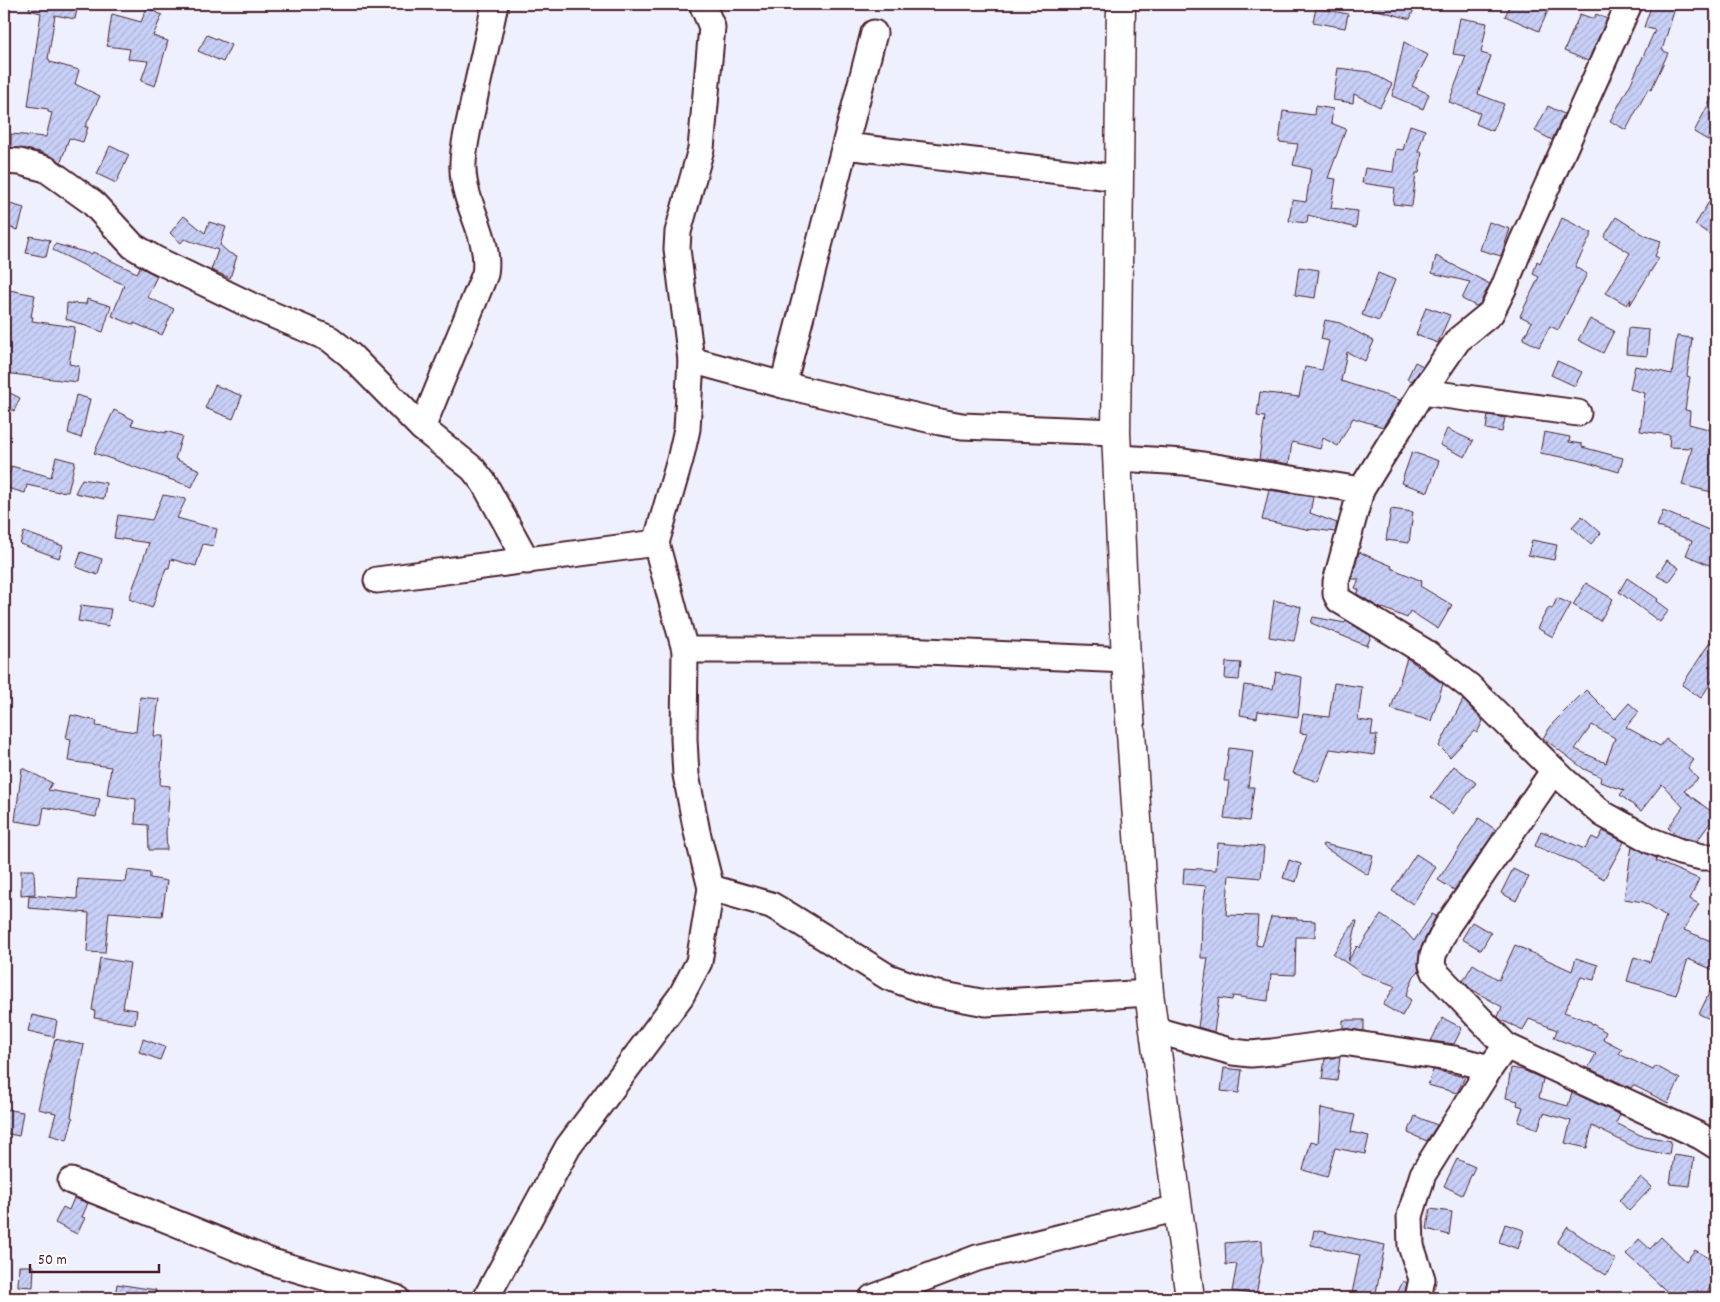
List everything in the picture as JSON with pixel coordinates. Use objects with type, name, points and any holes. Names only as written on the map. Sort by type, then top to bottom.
[{"type":"main road","points":[[1121,4],[1118,445],[1126,660],[1149,993],[1190,1298]]},
{"type":"street","points":[[422,428],[485,274],[487,262],[482,236],[470,204],[463,170],[468,131],[495,4]]},
{"type":"street","points":[[486,1298],[568,1147],[681,996],[699,962],[711,888],[686,776],[684,739],[685,650],[656,543],[680,460],[686,429],[691,360],[677,249],[678,232],[701,149],[712,27],[702,4]]},
{"type":"street","points":[[1629,4],[1491,313],[1458,340],[1422,392],[1361,490],[1336,582],[1336,594],[1339,600],[1425,652],[1469,686],[1554,770],[1602,814],[1652,841],[1680,852],[1716,857]]},
{"type":"street","points":[[783,385],[874,33]]},
{"type":"street","points":[[845,146],[1119,178]]},
{"type":"street","points":[[4,161],[20,162],[46,169],[92,202],[134,246],[155,259],[254,307],[330,339],[350,355],[422,428],[473,469],[484,483],[527,561]]},
{"type":"street","points":[[691,360],[783,385],[940,422],[1118,445],[1184,462],[1361,490]]},
{"type":"street","points":[[1422,392],[1578,413]]},
{"type":"street","points":[[377,580],[656,543]]},
{"type":"street","points":[[685,650],[904,650],[1126,660]]},
{"type":"street","points":[[1554,770],[1447,926],[1433,955],[1432,965],[1435,972],[1506,1046],[1700,1136],[1716,1146]]},
{"type":"street","points":[[711,888],[770,905],[888,978],[933,993],[986,1004],[1149,993]]},
{"type":"street","points":[[1155,1030],[1233,1052],[1265,1053],[1343,1042],[1455,1059],[1490,1068]]},
{"type":"street","points":[[1418,1298],[1422,1279],[1411,1246],[1410,1216],[1423,1174],[1506,1046]]},
{"type":"street","points":[[71,1182],[272,1262],[396,1298]]},
{"type":"street","points":[[872,1298],[977,1258],[1178,1208]]},
{"type":"building","points":[[30,4],[78,4],[75,19],[55,15],[48,59],[50,62],[79,70],[75,84],[100,96],[85,127],[88,127],[83,142],[69,138],[61,162],[41,152],[11,147],[11,134],[46,137],[52,113],[48,112],[48,109],[28,106],[41,13],[29,10]]},
{"type":"building","points":[[1371,4],[1416,4],[1410,19],[1370,8]]},
{"type":"building","points":[[1511,4],[1551,4],[1539,31],[1505,16]]},
{"type":"building","points":[[1652,4],[1676,5],[1662,50],[1668,53],[1651,90],[1648,89],[1626,130],[1610,121],[1631,83],[1655,30],[1644,27]]},
{"type":"building","points":[[147,8],[162,15],[153,36],[168,41],[155,86],[141,81],[148,61],[128,59],[130,49],[107,46],[112,14],[141,22]]},
{"type":"building","points":[[1316,8],[1348,14],[1345,28],[1313,22]]},
{"type":"building","points":[[1580,14],[1594,19],[1596,14],[1607,19],[1588,61],[1564,51]]},
{"type":"building","points":[[1460,18],[1487,23],[1481,53],[1491,56],[1478,94],[1504,104],[1493,131],[1476,124],[1480,113],[1449,102],[1466,56],[1453,54]]},
{"type":"building","points":[[207,35],[231,45],[223,62],[198,51]]},
{"type":"building","points":[[1404,42],[1428,55],[1412,86],[1429,94],[1423,109],[1392,96]]},
{"type":"building","points":[[1338,68],[1370,72],[1392,84],[1380,107],[1354,94],[1353,103],[1333,100]]},
{"type":"building","points":[[1716,90],[1716,145],[1694,132]]},
{"type":"building","points":[[1315,106],[1333,109],[1331,123],[1346,129],[1328,178],[1336,179],[1331,208],[1358,211],[1356,228],[1308,215],[1307,223],[1289,221],[1292,200],[1306,202],[1311,169],[1293,165],[1298,144],[1279,142],[1283,111],[1314,115]]},
{"type":"building","points":[[1548,106],[1564,114],[1552,140],[1535,131]]},
{"type":"building","points":[[1410,125],[1425,130],[1418,152],[1422,152],[1419,173],[1416,173],[1412,206],[1393,204],[1395,188],[1362,183],[1365,168],[1393,172],[1396,149],[1403,150]]},
{"type":"building","points":[[110,146],[129,155],[116,183],[97,174]]},
{"type":"building","points":[[1716,190],[1716,224],[1710,234],[1695,225]]},
{"type":"building","points":[[4,202],[24,208],[18,230],[4,226]]},
{"type":"building","points":[[184,216],[205,233],[209,222],[226,227],[220,245],[229,253],[237,256],[230,278],[211,270],[218,250],[184,239],[181,243],[170,233]]},
{"type":"building","points":[[1616,217],[1646,236],[1661,241],[1655,256],[1659,258],[1630,305],[1631,299],[1627,305],[1606,293],[1630,253],[1604,237]]},
{"type":"building","points":[[1562,218],[1592,233],[1575,267],[1587,274],[1558,330],[1550,326],[1539,347],[1523,339],[1532,322],[1520,316],[1539,277],[1533,274],[1537,261],[1540,263]]},
{"type":"building","points":[[1489,222],[1510,229],[1501,256],[1480,250]]},
{"type":"building","points":[[30,236],[50,240],[46,257],[26,253]]},
{"type":"building","points":[[55,244],[92,254],[93,252],[137,273],[140,267],[157,276],[147,297],[174,309],[162,335],[112,316],[124,285],[53,250]]},
{"type":"building","points":[[1436,256],[1490,284],[1480,304],[1476,306],[1462,299],[1470,282],[1432,273]]},
{"type":"building","points":[[1299,267],[1319,270],[1315,298],[1295,295]]},
{"type":"building","points":[[1378,273],[1395,280],[1379,321],[1362,315]]},
{"type":"building","points":[[4,289],[35,295],[32,321],[75,327],[69,364],[79,366],[77,382],[4,373]]},
{"type":"building","points":[[87,299],[111,306],[103,332],[66,319],[67,303],[86,304]]},
{"type":"building","points":[[1426,307],[1450,315],[1438,343],[1416,335]]},
{"type":"building","points":[[1590,319],[1614,331],[1603,353],[1578,340]]},
{"type":"building","points":[[1325,320],[1340,323],[1374,341],[1365,361],[1347,352],[1341,381],[1400,400],[1383,427],[1353,418],[1338,446],[1323,438],[1320,449],[1292,442],[1289,464],[1259,459],[1265,417],[1257,416],[1260,392],[1299,397],[1305,367],[1322,370],[1329,341],[1321,339]]},
{"type":"building","points":[[1628,328],[1649,330],[1647,356],[1626,354]]},
{"type":"building","points":[[1677,336],[1692,338],[1687,376],[1690,377],[1685,410],[1690,411],[1689,424],[1716,431],[1716,493],[1682,485],[1692,448],[1669,447],[1670,435],[1640,431],[1645,393],[1630,389],[1635,366],[1672,374]]},
{"type":"building","points":[[1557,361],[1582,372],[1575,386],[1551,375]]},
{"type":"building","points":[[1415,362],[1423,366],[1412,381],[1407,379]]},
{"type":"building","points":[[215,385],[242,396],[233,419],[205,408]]},
{"type":"building","points":[[4,390],[20,398],[14,411],[4,406]]},
{"type":"building","points":[[76,395],[90,399],[81,438],[68,433]]},
{"type":"building","points":[[114,410],[134,420],[131,425],[166,433],[166,431],[182,436],[175,459],[200,470],[192,487],[94,453]]},
{"type":"building","points":[[1488,415],[1505,418],[1502,432],[1486,429]]},
{"type":"building","points":[[1447,429],[1473,441],[1465,457],[1440,445]]},
{"type":"building","points":[[1544,432],[1570,437],[1569,442],[1582,444],[1582,447],[1623,458],[1619,472],[1578,460],[1540,453]]},
{"type":"building","points":[[1412,452],[1439,461],[1428,492],[1401,483]]},
{"type":"building","points":[[56,457],[75,462],[68,492],[59,492],[27,485],[25,493],[4,487],[4,471],[10,473],[11,466],[51,477]]},
{"type":"building","points":[[82,479],[106,483],[104,499],[75,493]]},
{"type":"building","points":[[1269,490],[1313,497],[1310,513],[1337,523],[1335,532],[1311,530],[1262,520]]},
{"type":"building","points":[[163,495],[186,499],[177,518],[217,529],[213,546],[203,544],[196,566],[171,559],[152,608],[129,599],[149,543],[114,538],[118,515],[152,520]]},
{"type":"building","points":[[1391,509],[1413,512],[1409,543],[1386,540]]},
{"type":"building","points":[[1663,511],[1716,533],[1716,568],[1686,555],[1692,541],[1657,526]]},
{"type":"building","points":[[1582,516],[1601,533],[1591,544],[1572,527]]},
{"type":"building","points":[[24,532],[63,546],[59,558],[20,544]]},
{"type":"building","points":[[1532,540],[1557,545],[1554,560],[1528,555]]},
{"type":"building","points":[[81,552],[102,559],[98,575],[76,567]]},
{"type":"building","points":[[1359,552],[1422,581],[1420,586],[1452,605],[1438,629],[1410,611],[1407,618],[1382,609],[1357,594],[1359,590],[1355,588],[1359,579],[1352,579]]},
{"type":"building","points":[[1667,560],[1679,568],[1669,582],[1657,576]]},
{"type":"building","points":[[1627,578],[1658,599],[1657,601],[1669,610],[1660,622],[1619,592]]},
{"type":"building","points":[[1586,583],[1613,599],[1600,621],[1573,605]]},
{"type":"building","points":[[1557,598],[1571,604],[1553,637],[1537,628],[1549,607],[1552,609]]},
{"type":"building","points":[[1274,600],[1301,607],[1294,641],[1269,637]]},
{"type":"building","points":[[81,605],[111,609],[108,626],[78,621]]},
{"type":"building","points":[[1313,617],[1345,623],[1346,621],[1371,636],[1367,646],[1311,623]]},
{"type":"building","points":[[1716,633],[1716,675],[1701,698],[1682,685]]},
{"type":"building","points":[[1407,658],[1443,684],[1431,721],[1391,709]]},
{"type":"building","points":[[1226,662],[1241,663],[1239,680],[1225,679]]},
{"type":"building","points":[[1276,672],[1302,677],[1298,717],[1258,711],[1257,718],[1240,715],[1244,685],[1273,689]]},
{"type":"building","points":[[1334,683],[1362,687],[1358,720],[1373,722],[1371,735],[1377,735],[1374,755],[1330,749],[1318,782],[1293,773],[1308,734],[1300,733],[1303,714],[1329,717]]},
{"type":"building","points":[[1586,690],[1615,719],[1629,703],[1639,712],[1626,727],[1660,746],[1666,739],[1694,760],[1688,768],[1698,779],[1684,791],[1716,815],[1697,841],[1680,837],[1668,828],[1683,807],[1662,784],[1641,811],[1620,795],[1624,790],[1600,782],[1601,777],[1584,769],[1543,738],[1553,723]],"holes":[[[1592,725],[1615,738],[1606,763],[1575,749]]]},
{"type":"building","points":[[140,697],[159,699],[154,736],[163,736],[160,785],[170,786],[166,832],[167,850],[149,850],[148,825],[135,824],[136,799],[107,795],[111,767],[68,761],[71,739],[66,738],[71,715],[97,721],[96,726],[136,732]]},
{"type":"building","points":[[1463,700],[1483,721],[1477,733],[1474,731],[1450,757],[1439,746]]},
{"type":"building","points":[[1229,748],[1253,751],[1248,787],[1254,787],[1249,821],[1224,818],[1229,781],[1224,781]]},
{"type":"building","points":[[1454,766],[1476,783],[1453,814],[1431,797]]},
{"type":"building","points":[[22,768],[52,783],[48,790],[100,799],[96,817],[44,807],[41,825],[15,821]]},
{"type":"building","points":[[1479,818],[1496,830],[1454,890],[1438,880]]},
{"type":"building","points":[[1541,831],[1585,849],[1592,837],[1598,840],[1603,831],[1624,842],[1604,879],[1572,861],[1535,846]]},
{"type":"building","points":[[1218,843],[1264,847],[1261,878],[1229,875],[1226,915],[1258,916],[1256,945],[1262,946],[1271,917],[1315,921],[1315,937],[1296,937],[1295,975],[1271,974],[1268,1001],[1233,996],[1232,1000],[1219,998],[1214,1032],[1198,1027],[1208,958],[1201,958],[1202,914],[1206,886],[1183,884],[1184,868],[1216,870]]},
{"type":"building","points":[[1323,844],[1373,855],[1368,875],[1322,846]]},
{"type":"building","points":[[1632,846],[1657,858],[1656,861],[1699,879],[1690,899],[1699,904],[1684,930],[1716,943],[1716,971],[1688,959],[1676,995],[1627,981],[1634,957],[1650,962],[1666,916],[1644,902],[1624,899]]},
{"type":"building","points":[[1416,854],[1436,867],[1413,904],[1392,891]]},
{"type":"building","points":[[1289,860],[1301,864],[1296,882],[1283,878]]},
{"type":"building","points":[[1513,869],[1529,877],[1516,901],[1501,893]]},
{"type":"building","points":[[21,870],[34,870],[35,894],[21,895]]},
{"type":"building","points":[[128,870],[150,873],[150,878],[167,881],[162,916],[109,912],[105,953],[87,952],[89,913],[28,908],[29,895],[77,899],[78,879],[126,882]]},
{"type":"building","points":[[1432,914],[1436,916],[1420,949],[1419,971],[1414,976],[1406,996],[1411,1000],[1402,1016],[1383,1005],[1395,986],[1360,973],[1333,954],[1355,921],[1357,921],[1348,961],[1381,915],[1405,931],[1414,941]]},
{"type":"building","points":[[1472,922],[1491,933],[1481,950],[1462,939]]},
{"type":"building","points":[[1515,945],[1572,971],[1576,958],[1598,965],[1594,980],[1581,977],[1564,1012],[1591,1022],[1606,1032],[1603,1039],[1622,1049],[1619,1054],[1653,1070],[1656,1066],[1680,1079],[1668,1103],[1633,1085],[1631,1088],[1588,1068],[1596,1054],[1554,1038],[1557,1030],[1529,1019],[1523,1030],[1501,1020],[1498,1017],[1502,1007],[1471,989],[1463,981],[1473,964],[1499,980]]},
{"type":"building","points":[[100,958],[130,963],[123,1008],[137,1010],[135,1024],[94,1018],[95,1011],[92,1010]]},
{"type":"building","points":[[1716,979],[1716,1022],[1699,1014]]},
{"type":"building","points":[[32,1015],[57,1021],[54,1037],[28,1031]]},
{"type":"building","points":[[1443,1018],[1462,1028],[1454,1044],[1431,1041]]},
{"type":"building","points":[[1343,1020],[1364,1020],[1364,1031],[1343,1028]]},
{"type":"building","points":[[55,1039],[84,1045],[71,1117],[73,1118],[67,1140],[50,1135],[56,1113],[38,1109]]},
{"type":"building","points":[[143,1039],[165,1047],[160,1060],[139,1052]]},
{"type":"building","points":[[1340,1057],[1337,1081],[1322,1079],[1325,1059]]},
{"type":"building","points":[[1224,1068],[1242,1070],[1239,1093],[1221,1091]]},
{"type":"building","points":[[1511,1068],[1523,1070],[1543,1079],[1539,1098],[1568,1106],[1572,1092],[1620,1115],[1616,1123],[1640,1135],[1671,1141],[1669,1155],[1636,1148],[1592,1126],[1587,1148],[1565,1143],[1571,1121],[1544,1113],[1538,1129],[1518,1122],[1523,1107],[1517,1105],[1518,1101],[1506,1098]]},
{"type":"building","points":[[1433,1070],[1465,1077],[1457,1093],[1428,1085]]},
{"type":"building","points":[[1321,1108],[1355,1115],[1351,1132],[1369,1136],[1365,1154],[1335,1148],[1327,1177],[1303,1170],[1311,1141],[1318,1143]]},
{"type":"building","points":[[4,1109],[23,1112],[19,1136],[4,1133]]},
{"type":"building","points":[[1415,1116],[1437,1125],[1427,1141],[1408,1133]]},
{"type":"building","points":[[1674,1155],[1694,1158],[1690,1186],[1670,1184]]},
{"type":"building","points":[[1457,1159],[1475,1167],[1462,1195],[1444,1186]]},
{"type":"building","points":[[1641,1177],[1652,1187],[1629,1211],[1619,1200]]},
{"type":"building","points":[[74,1198],[88,1203],[82,1217],[85,1218],[77,1234],[55,1223],[63,1207],[69,1210]]},
{"type":"building","points":[[1430,1209],[1452,1212],[1449,1235],[1427,1229]]},
{"type":"building","points":[[1505,1224],[1524,1230],[1518,1249],[1499,1242]]},
{"type":"building","points":[[1567,1227],[1616,1260],[1606,1275],[1557,1243]]},
{"type":"building","points":[[1314,1230],[1385,1245],[1375,1298],[1351,1298],[1360,1255],[1311,1245]]},
{"type":"building","points":[[1661,1237],[1686,1261],[1695,1250],[1716,1262],[1716,1277],[1704,1298],[1674,1298],[1626,1254],[1639,1239],[1650,1249]]},
{"type":"building","points":[[1262,1240],[1263,1263],[1256,1295],[1232,1291],[1237,1264],[1226,1265],[1225,1243]]},
{"type":"building","points":[[19,1266],[34,1266],[33,1287],[18,1286]]},
{"type":"building","points":[[1403,1281],[1407,1283],[1404,1298],[1395,1298]]},
{"type":"building","points":[[117,1284],[156,1290],[156,1298],[115,1298]]}]
